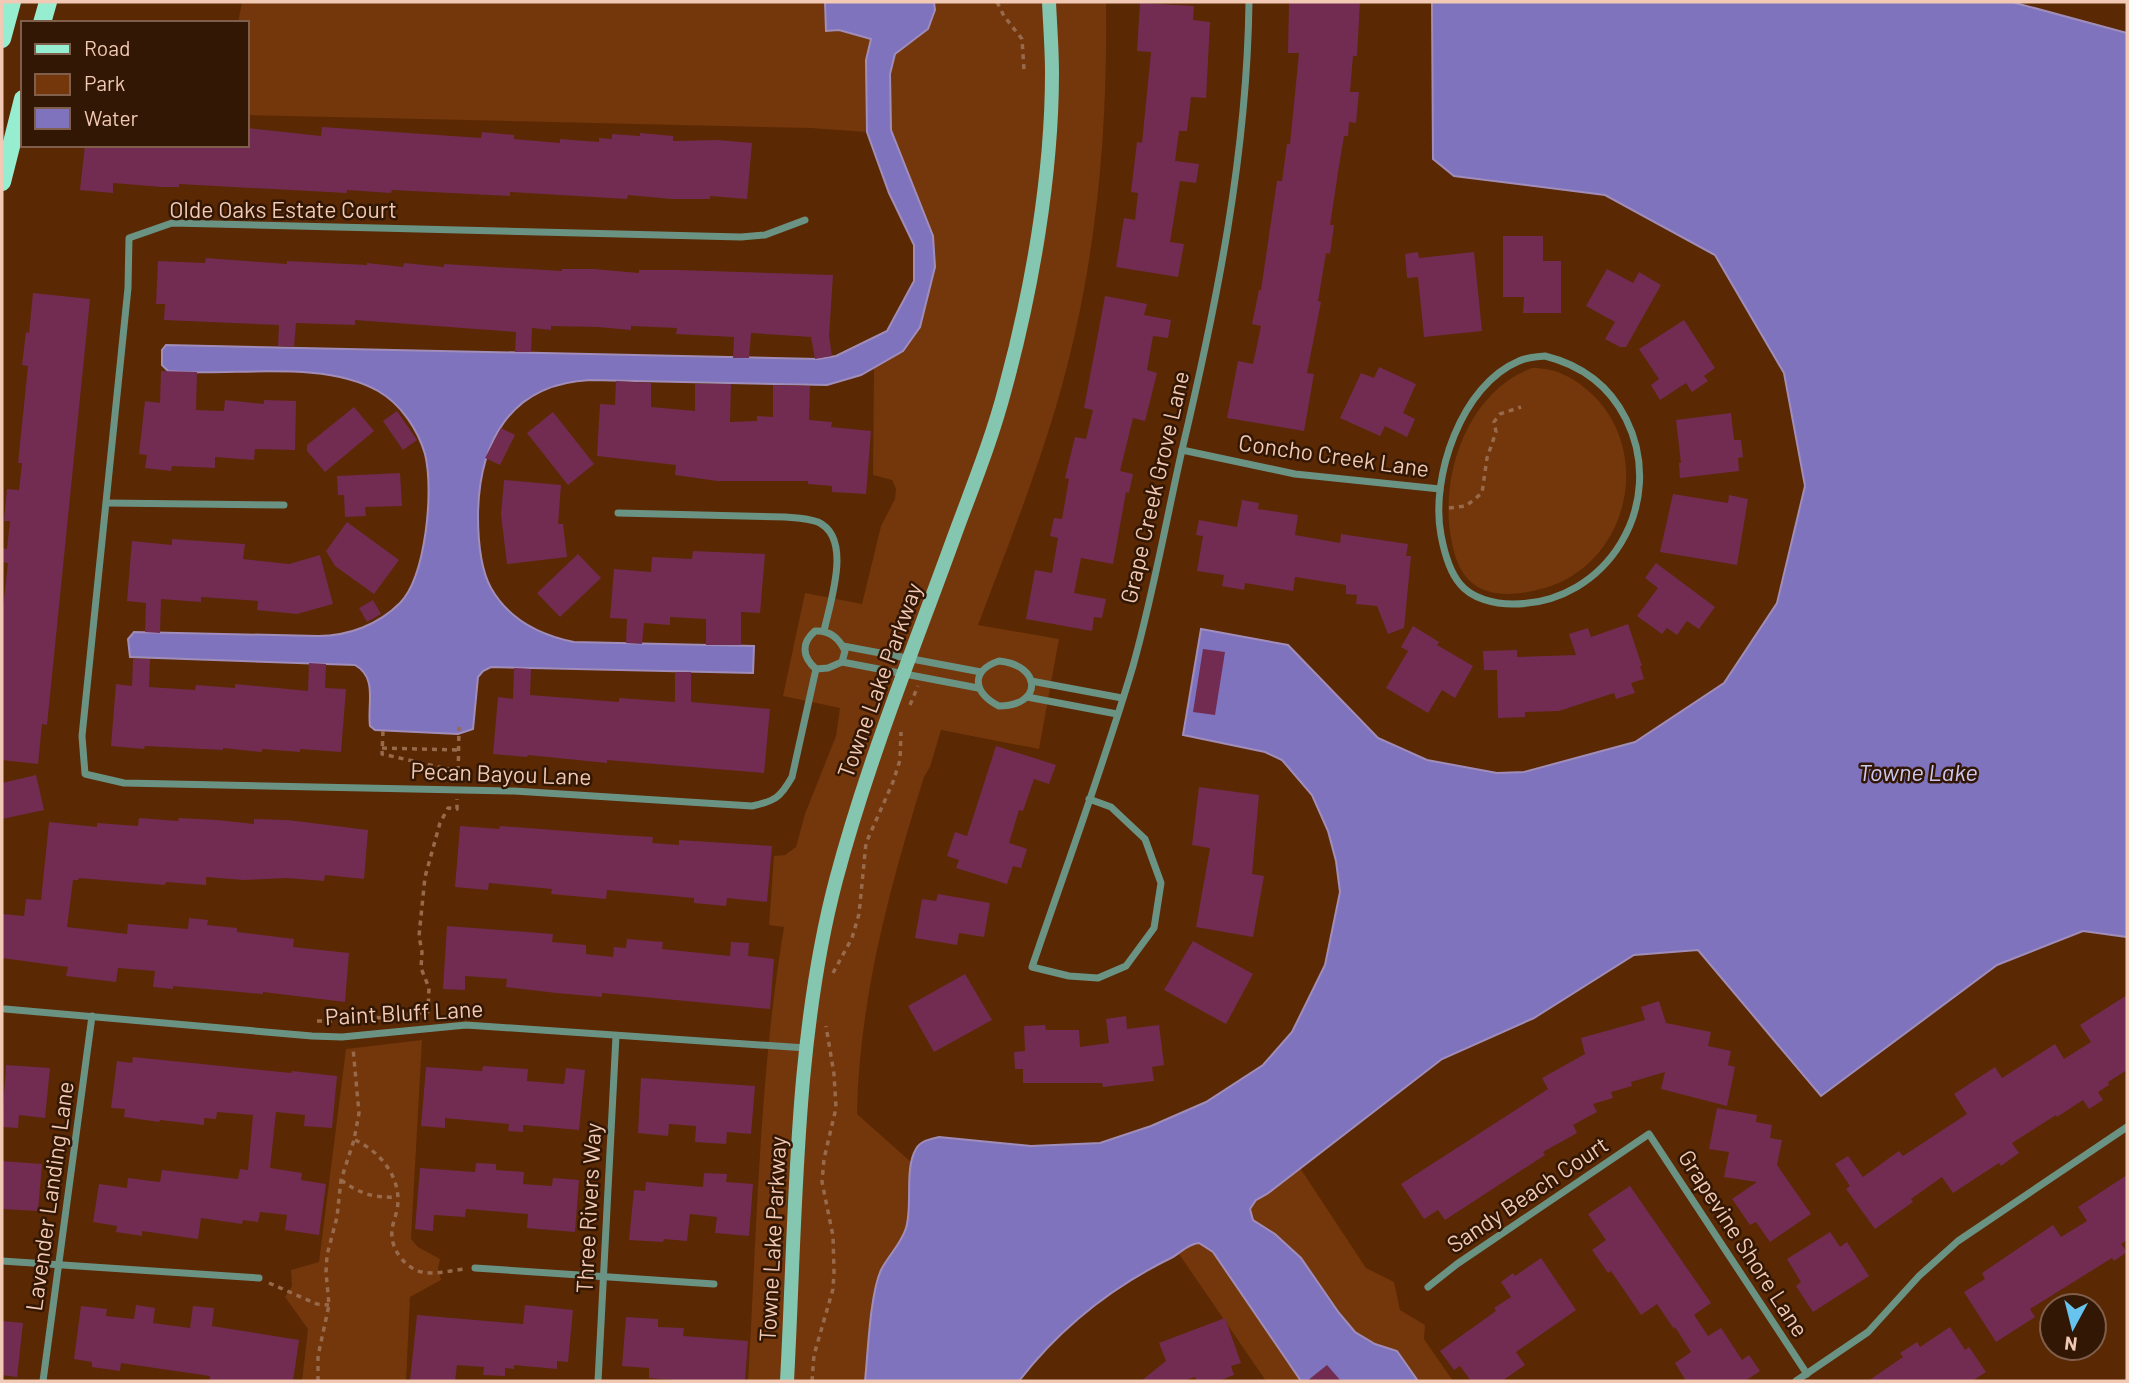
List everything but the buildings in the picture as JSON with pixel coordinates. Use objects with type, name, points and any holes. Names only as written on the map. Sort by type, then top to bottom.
[{"type":"main road","points":[[2,39],[12,2]]},
{"type":"main road","points":[[43,21],[48,2]]},
{"type":"main road","points":[[2,182],[21,107]]},
{"type":"street","name":"Towne Lake Parkway","points":[[787,1381],[806,1048],[822,942],[852,825],[992,430],[1028,295],[1043,197],[1050,109],[1052,70],[1049,2]]},
{"type":"street","name":"Grape Creek Grove Lane","points":[[1089,799],[1111,807],[1145,839],[1161,883],[1154,929],[1126,966],[1098,978],[1069,976],[1032,967],[1139,642],[1196,394],[1231,219],[1242,138],[1249,2]]},
{"type":"street","name":"Olde Oaks Estate Court","points":[[85,774],[82,736],[128,288],[129,239],[172,223],[741,237],[765,235],[805,220]]},
{"type":"street","points":[[1545,356],[1558,359],[1586,372],[1599,382],[1622,411],[1638,450],[1640,468],[1637,503],[1617,552],[1589,581],[1557,597],[1524,604],[1490,601],[1467,591],[1455,578],[1439,524],[1440,489],[1444,463],[1470,407],[1495,376],[1516,362],[1529,358],[1545,356]]},
{"type":"street","name":"Concho Creek Lane","points":[[1182,450],[1295,474],[1440,489]]},
{"type":"street","points":[[107,503],[284,505]]},
{"type":"street","points":[[618,513],[806,518],[821,523],[831,533],[838,550],[824,631]]},
{"type":"street","points":[[842,662],[845,651],[835,636],[816,631],[808,637],[805,655],[816,668],[828,668],[842,662],[978,688]]},
{"type":"street","points":[[843,646],[981,672]]},
{"type":"street","points":[[1027,697],[1031,681],[1026,670],[1009,662],[999,661],[989,664],[981,672],[978,688],[982,695],[999,706],[1011,706],[1027,697],[1117,714]]},
{"type":"street","name":"Pecan Bayou Lane","points":[[85,774],[124,783],[458,789],[752,806],[772,802],[784,793],[792,777],[816,668]]},
{"type":"street","points":[[1031,681],[1122,698]]},
{"type":"street","name":"Paint Bluff Lane","points":[[5,1009],[312,1036],[353,1036],[466,1025],[806,1048]]},
{"type":"street","name":"Lavender Landing Lane","points":[[43,1381],[92,1016]]},
{"type":"street","name":"Three Rivers Way","points":[[598,1381],[616,1036]]},
{"type":"street","points":[[1796,1381],[1868,1332],[1919,1276],[1958,1241],[2127,1127]]},
{"type":"street","name":"Grapevine Shore Lane","points":[[1649,1134],[1807,1374]]},
{"type":"street","name":"Sandy Beach Court","points":[[1428,1287],[1457,1264],[1649,1134]]},
{"type":"street","points":[[2,1261],[259,1278]]},
{"type":"street","points":[[475,1268],[714,1284]]},
{"type":"path","points":[[997,2],[1022,39],[1024,70]]},
{"type":"path","points":[[1439,508],[1466,506],[1482,493],[1487,458],[1496,432],[1494,422],[1500,414],[1521,407]]},
{"type":"path","points":[[906,715],[921,677]]},
{"type":"path","points":[[317,1020],[351,1021],[429,1012],[429,988],[421,968],[422,952],[418,936],[423,896],[440,824],[447,808],[457,808],[458,727]]},
{"type":"path","points":[[832,975],[852,938],[859,914],[866,842],[900,760],[901,728]]},
{"type":"path","points":[[383,732],[384,755],[458,771]]},
{"type":"path","points":[[382,748],[458,750]]},
{"type":"path","points":[[812,1381],[814,1355],[834,1272],[833,1236],[822,1182],[824,1159],[836,1108],[834,1074],[827,1038],[827,1016]]},
{"type":"path","points":[[318,1381],[318,1356],[329,1305],[327,1255],[337,1217],[341,1180],[354,1140],[359,1113],[353,1036]]},
{"type":"path","points":[[354,1140],[364,1144],[385,1162],[391,1173],[397,1197],[392,1238],[405,1262],[424,1273],[475,1268]]},
{"type":"path","points":[[341,1180],[358,1192],[370,1196],[397,1197]]},
{"type":"path","points":[[259,1278],[317,1304],[329,1305]]},
{"type":"green space","points":[[242,2],[825,2],[826,31],[839,30],[872,39],[866,60],[867,132],[810,128],[248,115],[248,21],[238,21]]},
{"type":"green space","points":[[935,2],[1106,2],[1105,105],[1101,157],[1080,310],[1055,410],[978,625],[1059,639],[1039,749],[941,730],[930,767],[924,777],[888,901],[870,986],[859,1071],[857,1114],[911,1162],[910,1197],[904,1232],[884,1267],[876,1290],[865,1381],[748,1381],[764,1097],[784,927],[769,925],[774,856],[785,855],[796,847],[805,814],[836,736],[840,708],[783,696],[805,593],[862,604],[881,526],[895,499],[896,489],[892,480],[873,475],[874,368],[903,351],[933,236],[891,130],[890,74],[895,54],[917,39],[928,27],[935,11]]},
{"type":"green space","points":[[1532,368],[1558,372],[1572,379],[1593,395],[1612,420],[1623,447],[1626,476],[1623,505],[1612,532],[1596,556],[1573,575],[1545,588],[1509,594],[1494,593],[1479,588],[1467,578],[1459,566],[1452,543],[1449,492],[1462,440],[1474,417],[1490,396],[1509,380]]},
{"type":"green space","points":[[422,1040],[411,1239],[418,1247],[440,1259],[438,1268],[441,1280],[410,1297],[406,1381],[302,1381],[308,1329],[285,1297],[292,1286],[291,1270],[319,1262],[346,1049]]},
{"type":"green space","points":[[1300,1168],[1366,1268],[1394,1282],[1400,1310],[1425,1325],[1424,1339],[1453,1381],[1418,1381],[1397,1351],[1375,1344],[1355,1332],[1301,1258],[1275,1234],[1253,1220],[1250,1209],[1256,1200]]},
{"type":"green space","points":[[1199,1243],[1213,1252],[1301,1381],[1266,1381],[1179,1254],[1188,1245]]},
{"type":"water","points":[[825,2],[934,2],[935,10],[928,29],[895,54],[890,74],[891,130],[933,236],[935,267],[920,327],[903,351],[861,375],[827,385],[590,380],[562,384],[539,393],[520,405],[504,422],[493,441],[480,488],[479,543],[487,580],[498,599],[526,624],[549,635],[574,642],[754,646],[753,673],[491,667],[478,677],[473,729],[458,734],[375,730],[370,726],[367,677],[355,665],[130,657],[128,639],[134,632],[318,636],[362,628],[391,611],[409,590],[426,532],[429,489],[425,454],[408,418],[386,396],[355,381],[330,375],[276,371],[168,371],[162,365],[162,350],[166,345],[818,359],[836,356],[887,331],[914,281],[914,245],[889,193],[867,132],[866,60],[871,39],[839,30],[826,31]]},
{"type":"water","name":"Towne Lake","points":[[1432,2],[2012,2],[2127,33],[2127,937],[2083,931],[1997,965],[1821,1096],[1698,950],[1634,955],[1534,1018],[1442,1059],[1256,1200],[1250,1209],[1253,1220],[1275,1234],[1301,1258],[1355,1332],[1375,1344],[1397,1351],[1418,1381],[1301,1381],[1213,1252],[1199,1243],[1127,1282],[1107,1296],[1051,1344],[1019,1381],[865,1381],[877,1280],[906,1228],[910,1167],[912,1157],[920,1144],[939,1137],[1031,1146],[1100,1143],[1151,1126],[1206,1102],[1263,1065],[1292,1032],[1325,965],[1340,892],[1328,831],[1312,795],[1282,760],[1265,752],[1183,735],[1201,629],[1288,645],[1378,738],[1427,760],[1497,773],[1524,772],[1635,742],[1724,683],[1777,603],[1805,486],[1784,373],[1715,255],[1605,195],[1454,176],[1433,159]]}]
